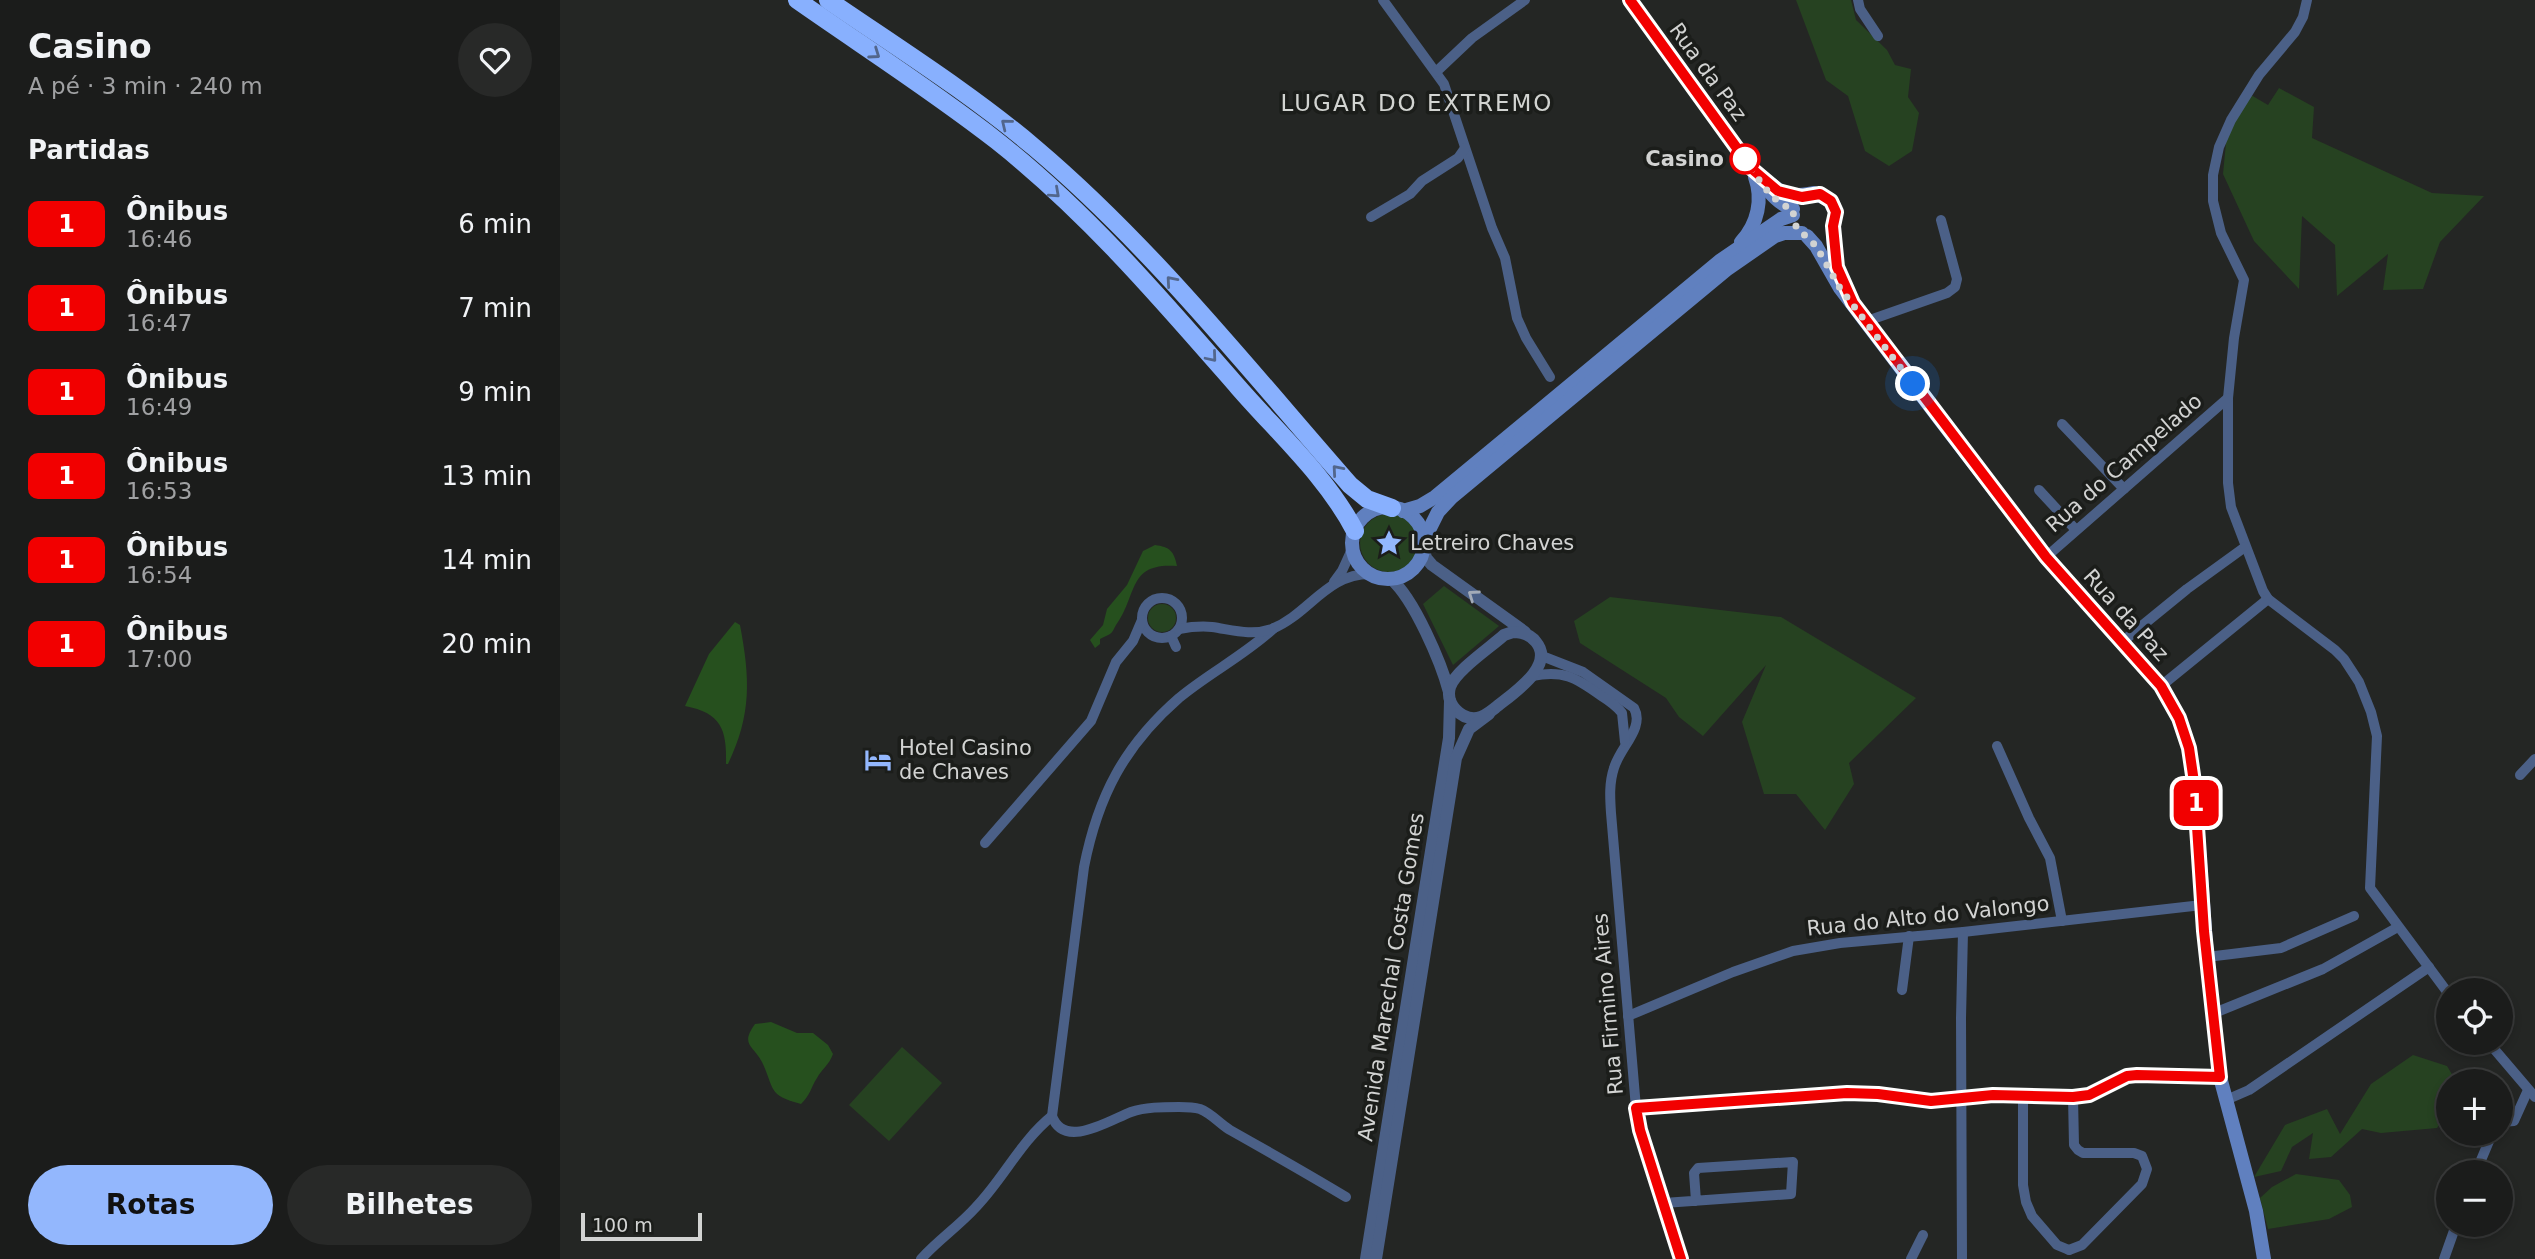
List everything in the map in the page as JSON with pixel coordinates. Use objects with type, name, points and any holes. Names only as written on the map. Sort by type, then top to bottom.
[{"type":"highway","points":[[798,0],[923,86],[998,142],[1089,223],[1195,336],[1343,508],[1354,539]]},
{"type":"highway","points":[[818,0],[864,27]]},
{"type":"highway","points":[[828,0],[864,27],[954,85],[1037,150],[1098,205],[1158,266],[1350,485],[1367,499],[1398,509]]},
{"type":"main road","name":"Rua da Paz","points":[[1630,0],[1752,169]]},
{"type":"main road","points":[[1752,169],[1778,191],[1802,197],[1814,193],[1831,201],[1836,212],[1833,226],[1837,267],[1853,303]]},
{"type":"main road","points":[[1752,169],[1773,196],[1793,212],[1797,228],[1816,246],[1840,288],[1853,303]]},
{"type":"main road","points":[[1733,252],[1748,235],[1758,210],[1758,187],[1752,169]]},
{"type":"main road","points":[[1802,197],[1793,212],[1733,252],[1435,497],[1420,506],[1372,511],[1362,520],[1354,539],[1358,561],[1371,574],[1391,579],[1408,573],[1415,568],[1438,512],[1452,498],[1715,279],[1774,236],[1784,233],[1822,236],[1833,226]]},
{"type":"main road","name":"Rua da Paz","points":[[1853,303],[2046,557],[2161,686],[2179,718],[2189,748],[2194,782],[2202,905],[2220,1077],[2256,1211],[2264,1259]]},
{"type":"main road","points":[[1398,509],[1415,519],[1424,544]]},
{"type":"street","points":[[1383,0],[1444,84],[1492,228],[1505,258],[1517,318],[1550,377]]},
{"type":"street","points":[[1436,72],[1472,38],[1525,0]]},
{"type":"street","points":[[1858,0],[1860,9],[1878,36]]},
{"type":"street","points":[[2307,0],[2303,17],[2295,32],[2259,75],[2231,120],[2219,147],[2213,175],[2213,201],[2221,233],[2244,280],[2234,338],[2228,398],[2228,483],[2231,508],[2268,599],[2344,659],[2359,682],[2371,712],[2378,750],[2370,888],[2437,978]]},
{"type":"street","points":[[1371,217],[1410,194],[1422,181],[1458,158],[1465,148]]},
{"type":"street","points":[[1867,321],[1947,293],[1955,287],[1957,279],[1941,220]]},
{"type":"street","name":"Rua do Campelado","points":[[2046,557],[2228,398]]},
{"type":"street","points":[[2062,424],[2123,489]]},
{"type":"street","points":[[2039,490],[2076,530]]},
{"type":"street","points":[[1332,586],[1342,571],[1354,539]]},
{"type":"street","points":[[1424,544],[1426,558],[1432,565],[1537,642],[1542,656],[1538,670],[1532,676]]},
{"type":"street","points":[[2122,642],[2245,547]]},
{"type":"street","points":[[1346,1196],[1226,1128],[1198,1108],[1133,1111],[1107,1124],[1082,1131],[1060,1129],[1054,1124],[1052,1116],[1090,836],[1107,789],[1127,753],[1181,697],[1274,628],[1349,576],[1371,574]]},
{"type":"street","points":[[1391,579],[1404,593],[1414,612],[1437,658],[1450,697],[1460,714],[1476,718],[1489,713]]},
{"type":"street","points":[[985,843],[1091,721],[1116,662],[1133,641],[1146,606],[1156,599],[1174,601],[1181,612],[1182,623],[1175,633],[1176,647]]},
{"type":"street","points":[[2161,686],[2268,599]]},
{"type":"street","points":[[1181,612],[1210,627],[1242,632],[1274,628]]},
{"type":"street","points":[[1142,620],[1147,631],[1157,638]]},
{"type":"street","points":[[1133,641],[1210,627]]},
{"type":"street","points":[[1450,697],[1454,679],[1504,635],[1520,632],[1528,634]]},
{"type":"street","name":"Rua Firmino Aires","points":[[1542,656],[1583,672],[1634,708],[1637,713],[1636,728],[1616,759],[1610,788],[1628,1016],[1636,1108],[1681,1259]]},
{"type":"street","points":[[1532,676],[1546,673],[1566,675],[1580,681],[1622,713],[1625,743]]},
{"type":"street","name":"Avenida Marechal Costa Gomes","points":[[1376,1259],[1456,758],[1469,729],[1532,676]]},
{"type":"street","name":"Avenida Marechal Costa Gomes","points":[[1366,1259],[1449,738],[1450,697]]},
{"type":"street","points":[[1997,747],[2050,858],[2062,921]]},
{"type":"street","points":[[2520,775],[2535,760]]},
{"type":"street","name":"Rua do Alto do Valongo","points":[[1628,1016],[1733,972],[1793,951],[1840,943],[2202,905]]},
{"type":"street","points":[[2207,957],[2281,948],[2354,916]]},
{"type":"street","points":[[2212,1014],[2323,969],[2398,927]]},
{"type":"street","points":[[1962,1259],[1961,1018],[1964,932]]},
{"type":"street","points":[[1902,990],[1909,936]]},
{"type":"street","points":[[2226,1100],[2249,1090],[2429,967]]},
{"type":"street","points":[[2499,1055],[2532,1093],[2513,1121]]},
{"type":"street","points":[[1636,1108],[1847,1093],[1931,1101],[1993,1095],[2073,1097],[2089,1095],[2127,1076],[2220,1077]]},
{"type":"street","points":[[2023,1096],[2023,1185],[2026,1202],[2032,1216],[2069,1255],[2142,1184],[2147,1169],[2142,1156],[2134,1153],[2083,1153],[2078,1150],[2074,1145],[2073,1097]]},
{"type":"street","points":[[921,1259],[976,1208],[1034,1130],[1052,1116]]},
{"type":"street","points":[[1664,1203],[1696,1201],[1791,1194],[1793,1163],[1698,1168],[1694,1173],[1696,1201]]},
{"type":"street","points":[[1911,1259],[1923,1235]]},
{"type":"street","points":[[2444,1259],[2452,1237]]},
{"type":"shaded area","points":[[1796,0],[1851,0],[1856,20],[1887,50],[1895,65],[1911,69],[1908,97],[1919,113],[1912,151],[1889,166],[1865,151],[1848,96],[1826,80]]},
{"type":"shaded area","points":[[2279,88],[2314,107],[2312,138],[2432,193],[2484,196],[2440,242],[2423,289],[2383,290],[2388,254],[2337,296],[2335,245],[2302,216],[2299,289],[2254,241],[2223,174],[2228,122],[2251,95],[2268,105]]},
{"type":"shaded area","points":[[1389,514],[1405,519],[1413,527],[1418,543],[1413,559],[1405,567],[1389,572],[1373,567],[1365,559],[1360,543],[1365,527],[1373,519]]},
{"type":"shaded area","points":[[1155,545],[1170,551],[1177,566],[1149,569],[1142,575],[1113,631],[1100,639],[1100,644],[1095,648],[1090,640],[1103,625],[1107,609],[1127,585],[1143,551]]},
{"type":"shaded area","points":[[1444,586],[1499,626],[1453,665],[1423,604]]},
{"type":"shaded area","points":[[1610,597],[1781,617],[1916,698],[1849,763],[1854,784],[1825,830],[1796,794],[1764,794],[1742,722],[1766,665],[1703,736],[1679,717],[1666,698],[1580,643],[1574,621]]},
{"type":"shaded area","points":[[1162,604],[1172,608],[1176,618],[1172,628],[1162,632],[1152,628],[1148,618],[1152,608]]},
{"type":"shaded area","points":[[735,622],[740,625],[746,662],[747,696],[736,746],[726,764],[725,741],[719,724],[707,713],[685,706],[709,654]]},
{"type":"shaded area","points":[[771,1022],[797,1033],[813,1033],[828,1045],[833,1054],[801,1104],[777,1094],[762,1062],[748,1041],[755,1024]]},
{"type":"shaded area","points":[[902,1047],[942,1083],[889,1141],[849,1105]]},
{"type":"shaded area","points":[[2413,1055],[2447,1066],[2449,1069],[2436,1069],[2436,1128],[2381,1133],[2362,1129],[2331,1157],[2309,1159],[2313,1133],[2292,1147],[2281,1171],[2254,1177],[2285,1125],[2327,1109],[2340,1134],[2371,1084]]},
{"type":"shaded area","points":[[2296,1174],[2339,1180],[2350,1195],[2352,1207],[2329,1219],[2268,1229],[2260,1198],[2272,1187]]},
{"type":"bus line","name":"1","points":[[1630,0],[1752,169],[1778,191],[1802,197],[1820,194],[1831,201],[1836,212],[1833,226],[1837,267],[1853,303],[2046,557],[2161,686],[2179,718],[2189,748],[2194,782],[2204,931],[2220,1077],[2127,1076],[2089,1095],[2073,1097],[1993,1095],[1931,1101],[1847,1093],[1636,1108],[1640,1130],[1681,1259]]},
{"type":"place","name":"Casino","points":[[1745,159]]},
{"type":"place","name":"Letreiro Chaves","points":[[1389,543]]},
{"type":"place","name":"Hotel Casino de Chaves","points":[[878,760]]},
{"type":"district","name":"LUGAR DO EXTREMO","points":[[1417,103]]},
{"type":"route","points":[[1745,159],[1773,196],[1787,208],[1793,209],[1797,228],[1816,246],[1840,288],[1913,384]]}]
